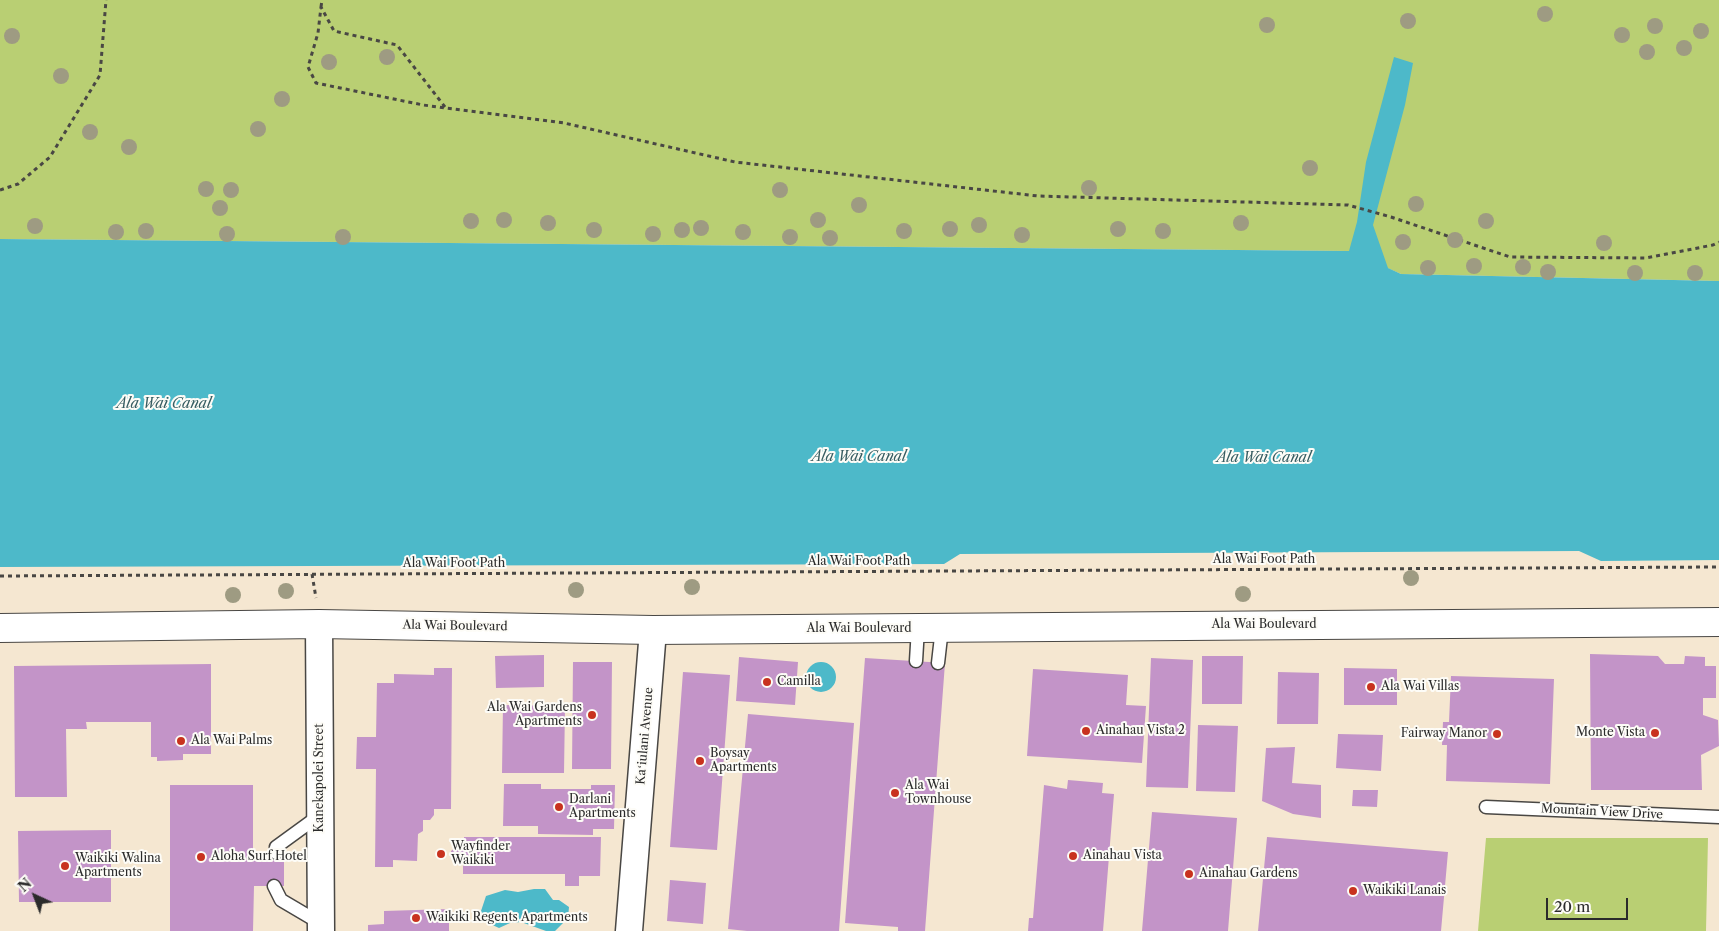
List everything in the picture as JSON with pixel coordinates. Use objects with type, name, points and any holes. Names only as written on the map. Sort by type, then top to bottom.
[{"type":"main road","name":"Ala Wai Boulevard","points":[[0,628],[319,624],[653,630],[1719,622]]},
{"type":"street","name":"Kanekapolei Street","points":[[319,624],[321,927]]},
{"type":"street","name":"Kaʻiulani Avenue","points":[[629,931],[653,630]]},
{"type":"lane","points":[[916,662],[930,628]]},
{"type":"lane","points":[[930,628],[938,663]]},
{"type":"lane","name":"Mountain View Drive","points":[[1486,807],[1719,817]]},
{"type":"lane","points":[[276,853],[276,847],[320,815]]},
{"type":"lane","points":[[274,886],[281,900],[321,927]]},
{"type":"path","points":[[0,190],[18,184],[50,157],[100,75],[106,0]]},
{"type":"path","points":[[322,0],[318,33],[308,67],[316,83],[445,107],[564,123],[735,162],[1038,196],[1348,205],[1392,217],[1510,257],[1646,258],[1713,245],[1719,242]]},
{"type":"path","points":[[321,7],[334,30],[398,45],[445,107]]},
{"type":"path","name":"Ala Wai Foot Path","points":[[0,576],[1719,566]]},
{"type":"green space","points":[[0,0],[1719,0],[1719,281],[1401,274],[1349,251],[0,239]]},
{"type":"green space","points":[[1486,838],[1708,838],[1706,931],[1478,931]]},
{"type":"water","name":"Ala Wai Canal","points":[[1394,57],[1413,63],[1405,105],[1373,225],[1388,268],[1401,274],[1719,281],[1719,560],[1601,561],[1579,551],[960,554],[944,564],[0,567],[0,239],[1349,251],[1357,222],[1366,162]]},
{"type":"water","points":[[821,662],[827,663],[835,671],[835,683],[827,691],[821,692],[815,691],[807,683],[806,677],[807,671],[815,663]]},
{"type":"water","points":[[545,889],[553,900],[559,900],[569,907],[568,918],[555,931],[546,931],[521,922],[510,923],[499,928],[488,923],[482,916],[481,911],[486,896],[505,890],[518,892]]},
{"type":"building","name":"Monte Vista","points":[[1590,654],[1658,656],[1665,664],[1684,664],[1685,656],[1705,657],[1705,666],[1716,666],[1716,698],[1703,698],[1703,715],[1718,720],[1719,746],[1701,755],[1702,790],[1591,790]]},
{"type":"building","points":[[544,655],[544,687],[496,688],[495,656]]},
{"type":"building","points":[[1202,656],[1243,656],[1242,704],[1202,704]]},
{"type":"building","name":"Camilla","points":[[739,657],[798,662],[795,705],[736,701]]},
{"type":"building","name":"Ala Wai Townhouse","points":[[865,658],[945,663],[925,931],[898,931],[898,927],[845,923]]},
{"type":"building","points":[[1151,658],[1193,660],[1188,788],[1146,787]]},
{"type":"building","name":"Ala Wai Gardens Apartments","points":[[573,662],[612,662],[611,769],[572,769]]},
{"type":"building","name":"Ala Wai Palms","points":[[211,664],[211,754],[183,754],[183,760],[157,761],[157,757],[151,757],[151,722],[86,722],[87,729],[66,729],[67,797],[15,797],[14,666]]},
{"type":"building","points":[[434,668],[452,668],[451,809],[434,809],[434,815],[430,820],[423,820],[423,831],[418,834],[417,861],[393,860],[393,867],[375,867],[376,769],[356,769],[357,737],[376,737],[377,683],[394,683],[394,674],[434,675]]},
{"type":"building","name":"Ala Wai Villas","points":[[1344,668],[1397,669],[1397,705],[1344,705]]},
{"type":"building","name":"Ainahau Vista 2","points":[[1033,669],[1128,675],[1126,705],[1146,706],[1142,763],[1027,756]]},
{"type":"building","name":"Boysay Apartments","points":[[683,672],[730,675],[717,850],[670,847]]},
{"type":"building","points":[[1278,672],[1319,673],[1318,724],[1277,724]]},
{"type":"building","name":"Fairway Manor","points":[[1451,676],[1554,679],[1550,784],[1446,781],[1447,745],[1442,745],[1443,722],[1449,722]]},
{"type":"building","points":[[503,705],[565,706],[564,773],[502,773]]},
{"type":"building","points":[[748,714],[854,723],[839,931],[747,931],[728,929]]},
{"type":"building","points":[[1198,725],[1238,726],[1235,792],[1196,791]]},
{"type":"building","points":[[1338,734],[1383,735],[1381,771],[1336,768]]},
{"type":"building","points":[[1295,747],[1292,783],[1321,785],[1321,818],[1293,814],[1262,801],[1266,748]]},
{"type":"building","name":"Ainahau Vista","points":[[1068,780],[1103,783],[1102,793],[1114,794],[1103,931],[1028,931],[1029,918],[1033,918],[1044,785],[1067,789]]},
{"type":"building","name":"Darlani Apartments","points":[[504,784],[541,784],[541,789],[591,789],[591,785],[615,785],[614,829],[593,829],[593,835],[538,834],[538,826],[503,826]]},
{"type":"building","name":"Aloha Surf Hotel","points":[[170,785],[253,785],[253,853],[284,853],[284,886],[254,886],[253,931],[170,931]]},
{"type":"building","points":[[1353,790],[1378,790],[1377,807],[1352,806]]},
{"type":"building","name":"Ainahau Gardens","points":[[1152,812],[1237,818],[1228,931],[1142,931]]},
{"type":"building","name":"Waikiki Walina Apartments","points":[[111,830],[111,902],[19,902],[18,831]]},
{"type":"building","points":[[464,837],[601,837],[600,876],[579,876],[579,886],[565,886],[565,874],[463,874],[463,861],[456,861],[451,857],[451,851],[456,847],[464,846]]},
{"type":"building","name":"Waikiki Lanais","points":[[1267,837],[1448,852],[1441,931],[1258,931]]},
{"type":"building","points":[[670,880],[706,883],[703,924],[667,921]]},
{"type":"building","name":"Waikiki Regents Apartments","points":[[449,909],[449,931],[368,931],[368,925],[384,924],[384,911]]},
{"type":"place","name":"Camilla","points":[[767,682]]},
{"type":"place","name":"Ala Wai Villas","points":[[1371,687]]},
{"type":"place","name":"Ala Wai Gardens Apartments","points":[[592,715]]},
{"type":"place","name":"Ainahau Vista 2","points":[[1086,731]]},
{"type":"place","name":"Monte Vista","points":[[1655,733]]},
{"type":"place","name":"Fairway Manor","points":[[1497,734]]},
{"type":"place","name":"Ala Wai Palms","points":[[181,741]]},
{"type":"place","name":"Boysay Apartments","points":[[700,761]]},
{"type":"place","name":"Ala Wai Townhouse","points":[[895,793]]},
{"type":"place","name":"Darlani Apartments","points":[[559,807]]},
{"type":"place","name":"Wayfinder Waikiki","points":[[441,854]]},
{"type":"place","name":"Ainahau Vista","points":[[1073,856]]},
{"type":"place","name":"Aloha Surf Hotel","points":[[201,857]]},
{"type":"place","name":"Waikiki Walina Apartments","points":[[65,866]]},
{"type":"place","name":"Ainahau Gardens","points":[[1189,874]]},
{"type":"place","name":"Waikiki Lanais","points":[[1353,891]]},
{"type":"place","name":"Waikiki Regents Apartments","points":[[416,918]]}]
